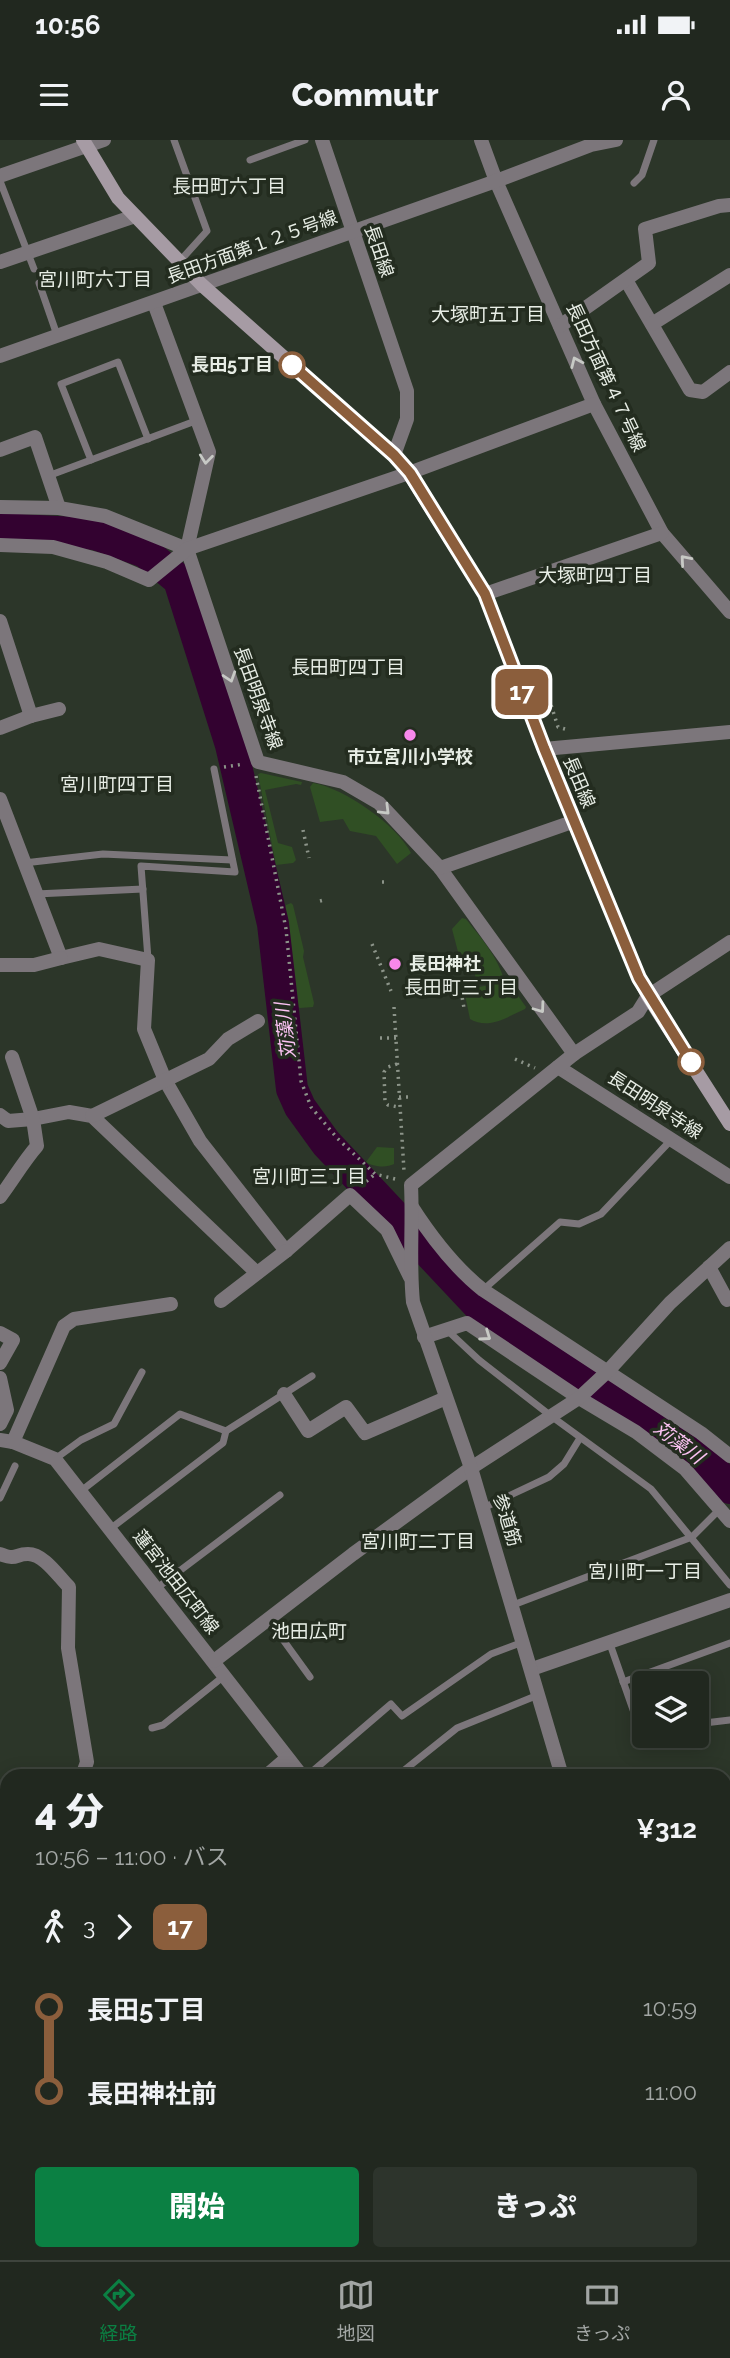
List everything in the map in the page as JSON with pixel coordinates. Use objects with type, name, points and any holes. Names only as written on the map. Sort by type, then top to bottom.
[{"type":"street","points":[[0,179],[84,143],[104,140]]},
{"type":"street","name":"長田線","points":[[322,140],[407,391],[407,419],[394,455]]},
{"type":"street","name":"長田方面第４７号線","points":[[481,140],[496,181],[594,404],[663,533],[730,612]]},
{"type":"street","name":"長田方面第１２５号線","points":[[0,355],[496,181],[590,142],[616,140]]},
{"type":"street","points":[[84,143],[118,198],[202,285]]},
{"type":"street","points":[[560,326],[649,263],[645,229],[730,205]]},
{"type":"street","points":[[0,262],[135,216]]},
{"type":"street","points":[[652,324],[730,275]]},
{"type":"street","points":[[626,280],[690,390],[703,392],[730,372]]},
{"type":"street","name":"長田線","points":[[202,285],[394,455],[410,473],[485,594],[544,748],[648,996],[730,1124]]},
{"type":"street","points":[[154,303],[209,452],[187,549]]},
{"type":"street","points":[[0,545],[53,547],[107,562],[149,580],[187,549],[410,473],[594,404]]},
{"type":"street","points":[[0,450],[35,438],[59,508]]},
{"type":"street","points":[[0,506],[59,508],[105,516],[187,549]]},
{"type":"street","points":[[485,594],[663,533]]},
{"type":"street","name":"長田明泉寺線","points":[[187,549],[252,763],[343,782],[379,803],[440,869],[574,1055]]},
{"type":"street","points":[[0,621],[31,716]]},
{"type":"street","points":[[0,728],[59,709]]},
{"type":"street","points":[[544,748],[730,732]]},
{"type":"street","points":[[0,799],[61,958]]},
{"type":"street","points":[[440,869],[575,821]]},
{"type":"street","points":[[411,1185],[558,1067],[638,1012],[648,996],[730,942]]},
{"type":"street","points":[[0,965],[34,965],[99,949],[148,960],[144,1029],[166,1080],[200,1141],[286,1251],[221,1301]]},
{"type":"street","points":[[92,1116],[209,1059],[228,1039],[258,1021]]},
{"type":"street","points":[[0,1197],[16,1176],[20,1165],[37,1146],[33,1119],[12,1057]]},
{"type":"street","name":"長田明泉寺線","points":[[558,1067],[730,1177]]},
{"type":"street","points":[[0,1115],[8,1121],[69,1112],[92,1116],[257,1273]]},
{"type":"street","name":"参道筋","points":[[411,1185],[412,1302],[484,1508],[560,1769]]},
{"type":"street","name":"参道筋","points":[[286,1251],[350,1195],[387,1230],[410,1277]]},
{"type":"street","points":[[412,1212],[460,1272],[483,1290],[701,1433],[730,1455]]},
{"type":"street","points":[[214,1661],[471,1468],[579,1398],[608,1371],[670,1303],[730,1248]]},
{"type":"street","points":[[709,1266],[727,1300],[730,1298]]},
{"type":"street","points":[[6,1441],[24,1415],[64,1326],[74,1319],[171,1304]]},
{"type":"street","points":[[424,1337],[467,1323],[579,1398],[636,1432],[685,1469],[730,1521]]},
{"type":"street","points":[[0,1333],[13,1340],[0,1363]]},
{"type":"street","points":[[0,1378],[7,1410],[0,1424]]},
{"type":"street","points":[[284,1394],[308,1430],[346,1407],[365,1433],[446,1398]]},
{"type":"street","points":[[7,1410],[24,1415]]},
{"type":"street","name":"蓮宮池田広町線","points":[[6,1441],[55,1459],[296,1769]]},
{"type":"street","points":[[0,1554],[12,1559],[28,1554],[41,1558],[69,1587],[68,1648],[87,1762],[84,1769]]},
{"type":"street","points":[[532,1669],[730,1600]]},
{"type":"street","points":[[274,1769],[287,1758]]},
{"type":"lane","points":[[174,140],[207,231],[179,262]]},
{"type":"lane","points":[[250,160],[305,140]]},
{"type":"lane","points":[[634,183],[642,175],[654,140]]},
{"type":"lane","points":[[0,179],[34,269]]},
{"type":"lane","points":[[38,283],[57,336]]},
{"type":"lane","points":[[90,460],[61,384],[118,362],[148,439]]},
{"type":"lane","points":[[48,476],[198,420]]},
{"type":"lane","points":[[148,960],[141,866],[235,872],[214,769]]},
{"type":"lane","points":[[24,863],[103,854],[232,860]]},
{"type":"lane","points":[[36,894],[143,889]]},
{"type":"lane","points":[[483,1290],[560,1222],[579,1224],[601,1214],[672,1139]]},
{"type":"lane","points":[[446,1330],[479,1360],[551,1416],[651,1489],[730,1585]]},
{"type":"lane","points":[[55,1459],[81,1440],[114,1424],[142,1372]]},
{"type":"lane","points":[[110,1529],[223,1443],[226,1431],[312,1376]]},
{"type":"lane","points":[[81,1492],[180,1414],[226,1431]]},
{"type":"lane","points":[[484,1508],[548,1477],[564,1464],[580,1438]]},
{"type":"lane","points":[[0,1498],[15,1466]]},
{"type":"lane","points":[[157,1588],[280,1495]]},
{"type":"lane","points":[[513,1605],[692,1537],[720,1509]]},
{"type":"lane","points":[[268,1619],[310,1677]]},
{"type":"lane","points":[[315,1769],[391,1704],[402,1716],[491,1654],[524,1642]]},
{"type":"lane","points":[[623,1682],[730,1643]]},
{"type":"lane","points":[[610,1644],[632,1707]]},
{"type":"lane","points":[[152,1728],[163,1725],[225,1675]]},
{"type":"lane","points":[[406,1769],[457,1728],[539,1695]]},
{"type":"lane","points":[[709,1722],[730,1720]]},
{"type":"path","points":[[513,704],[547,692],[558,727],[565,729]]},
{"type":"path","points":[[214,769],[252,763],[254,769],[286,929],[301,1081],[311,1107],[337,1138],[375,1174],[411,1185]]},
{"type":"path","points":[[303,830],[309,858]]},
{"type":"path","points":[[372,944],[391,991]]},
{"type":"path","points":[[461,991],[464,1008]]},
{"type":"path","points":[[394,1007],[402,1167]]},
{"type":"path","points":[[380,1038],[396,1038]]},
{"type":"path","points":[[515,1059],[527,1064]]},
{"type":"path","points":[[397,1065],[388,1067],[384,1072],[385,1102],[399,1107]]},
{"type":"path","points":[[399,1097],[413,1097]]},
{"type":"path","points":[[358,1188],[375,1174]]},
{"type":"green space","points":[[258,774],[302,782],[301,785],[265,790],[278,843],[292,847],[296,860],[293,863],[276,865]]},
{"type":"green space","points":[[313,783],[339,792],[368,809],[394,831],[411,853],[397,864],[376,836],[350,831],[343,819],[320,822],[310,787]]},
{"type":"green space","points":[[291,903],[304,951],[313,1007],[296,1006],[285,908]]},
{"type":"green space","points":[[462,918],[466,919],[488,948],[498,963],[504,980],[479,984],[476,982],[474,967],[462,967],[452,929]]},
{"type":"green space","points":[[509,983],[525,1009],[491,1023],[470,1019],[464,990]]},
{"type":"green space","points":[[377,1147],[394,1148],[394,1164],[380,1166],[366,1162]]},
{"type":"waterway","name":"苅藻川","points":[[0,529],[95,534],[145,552],[179,580],[231,745],[273,924],[292,1089],[300,1107],[326,1143],[482,1309],[695,1450],[730,1488]]},
{"type":"bus line","name":"17","points":[[292,365],[394,455],[410,473],[485,594],[544,748],[639,978],[691,1062]]},
{"type":"place","name":"長田5丁目","points":[[292,365]]},
{"type":"place","name":"市立宮川小学校","points":[[410,735]]},
{"type":"place","name":"長田神社","points":[[395,964]]},
{"type":"district","name":"長田町六丁目","points":[[229,186]]},
{"type":"district","name":"宮川町六丁目","points":[[95,279]]},
{"type":"district","name":"大塚町五丁目","points":[[488,314]]},
{"type":"district","name":"大塚町四丁目","points":[[595,575]]},
{"type":"district","name":"長田町四丁目","points":[[348,667]]},
{"type":"district","name":"宮川町四丁目","points":[[117,784]]},
{"type":"district","name":"長田町三丁目","points":[[461,987]]},
{"type":"district","name":"宮川町三丁目","points":[[309,1176]]},
{"type":"district","name":"宮川町二丁目","points":[[418,1541]]},
{"type":"district","name":"宮川町一丁目","points":[[645,1571]]},
{"type":"district","name":"池田広町","points":[[309,1631]]}]
